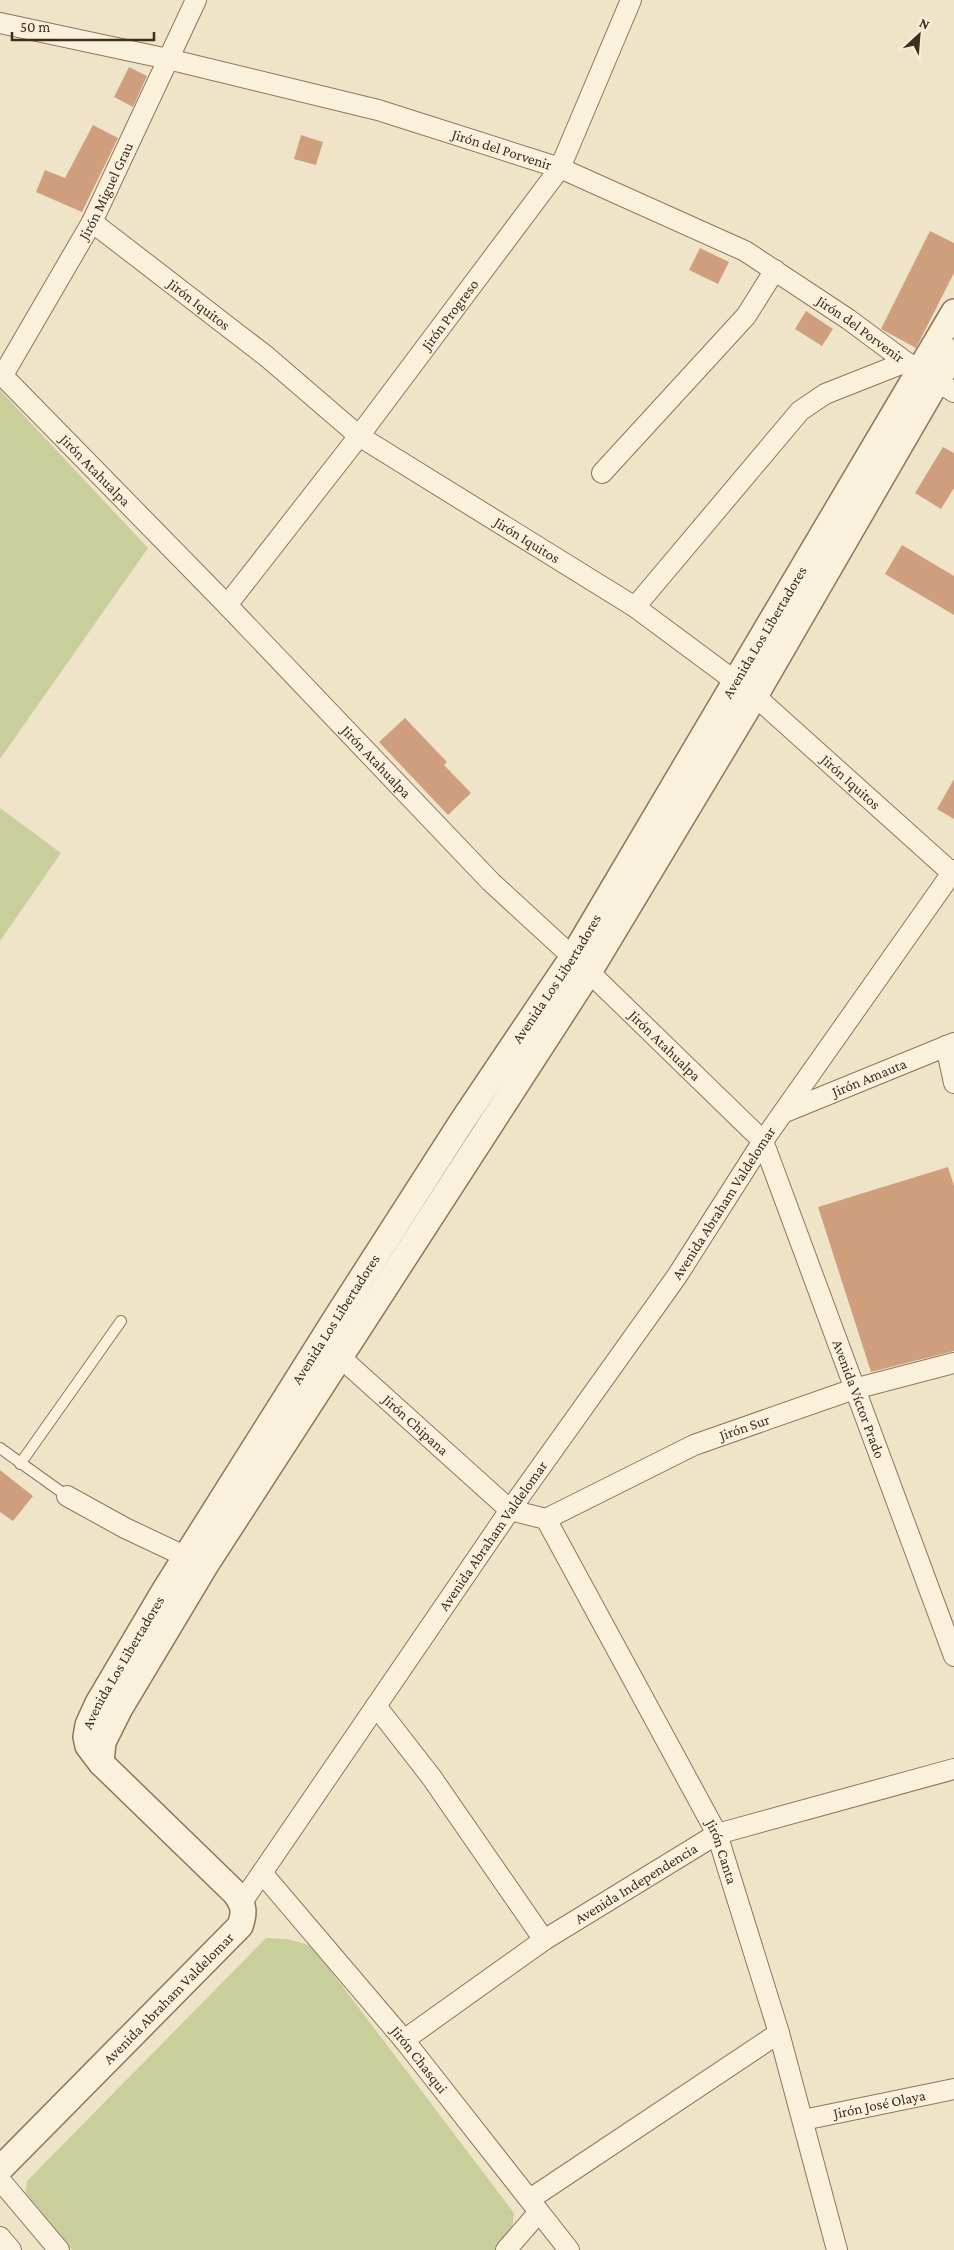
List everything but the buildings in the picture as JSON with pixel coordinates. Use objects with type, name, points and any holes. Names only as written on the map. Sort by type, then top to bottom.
[{"type":"street","name":"Jirón Miguel Grau","points":[[2,374],[92,222],[196,0]]},
{"type":"street","name":"Jirón Progreso","points":[[227,605],[359,436],[560,168],[630,0]]},
{"type":"street","name":"Jirón del Porvenir","points":[[0,23],[168,59],[378,110],[560,168],[745,251],[848,319],[930,377]]},
{"type":"street","name":"Jirón Iquitos","points":[[92,222],[266,356],[359,436],[635,607],[736,681],[953,871]]},
{"type":"street","points":[[602,473],[746,316],[775,270]]},
{"type":"street","name":"Avenida Los Libertadores","points":[[242,1902],[101,1763],[103,1742],[196,1561],[322,1341],[417,1192],[580,965],[755,696],[930,377],[954,312]]},
{"type":"street","name":"Avenida Los Libertadores","points":[[196,1561],[341,1356],[438,1207],[580,965],[736,681],[833,514],[930,377],[954,352]]},
{"type":"street","name":"Jirón Atahualpa","points":[[2,374],[227,605],[490,882],[580,965],[763,1141]]},
{"type":"street","points":[[635,607],[800,411],[825,394],[930,377]]},
{"type":"street","name":"Avenida Abraham Valdelomar","points":[[0,2169],[240,1926],[244,1914],[242,1902],[510,1510],[677,1276],[763,1141],[786,1112],[953,871]]},
{"type":"street","points":[[950,1045],[954,1083]]},
{"type":"street","name":"Jirón Amauta","points":[[786,1112],[950,1045]]},
{"type":"street","name":"Avenida Víctor Prado","points":[[763,1141],[954,1656]]},
{"type":"street","points":[[417,1192],[438,1207]]},
{"type":"street","points":[[382,1246],[404,1259]]},
{"type":"street","name":"Jirón Chipana","points":[[322,1341],[341,1356],[510,1510]]},
{"type":"street","name":"Jirón Sur","points":[[546,1519],[694,1445],[854,1389],[954,1363]]},
{"type":"street","points":[[67,1496],[125,1528],[196,1561]]},
{"type":"street","points":[[510,1510],[546,1519]]},
{"type":"street","name":"Jirón Canta","points":[[546,1519],[717,1834],[779,2033],[838,2250]]},
{"type":"street","points":[[376,1706],[432,1778],[544,1940]]},
{"type":"street","name":"Avenida Independencia","points":[[404,2040],[544,1940],[717,1834],[954,1769]]},
{"type":"street","name":"Jirón Chasqui","points":[[262,1873],[404,2040],[569,2250]]},
{"type":"street","points":[[506,2250],[534,2206],[779,2033]]},
{"type":"street","name":"Jirón José Olaya","points":[[803,2120],[954,2089]]},
{"type":"street","points":[[0,2180],[59,2250]]},
{"type":"street","points":[[0,2236],[11,2250]]},
{"type":"lane","points":[[20,1464],[121,1321]]},
{"type":"lane","points":[[0,1448],[67,1496]]},
{"type":"green space","points":[[0,390],[148,548],[0,759]]},
{"type":"green space","points":[[0,808],[61,853],[0,941]]},
{"type":"green space","points":[[266,1938],[287,1939],[312,1946],[514,2213],[512,2232],[496,2250],[72,2250],[25,2196],[27,2181]]}]
